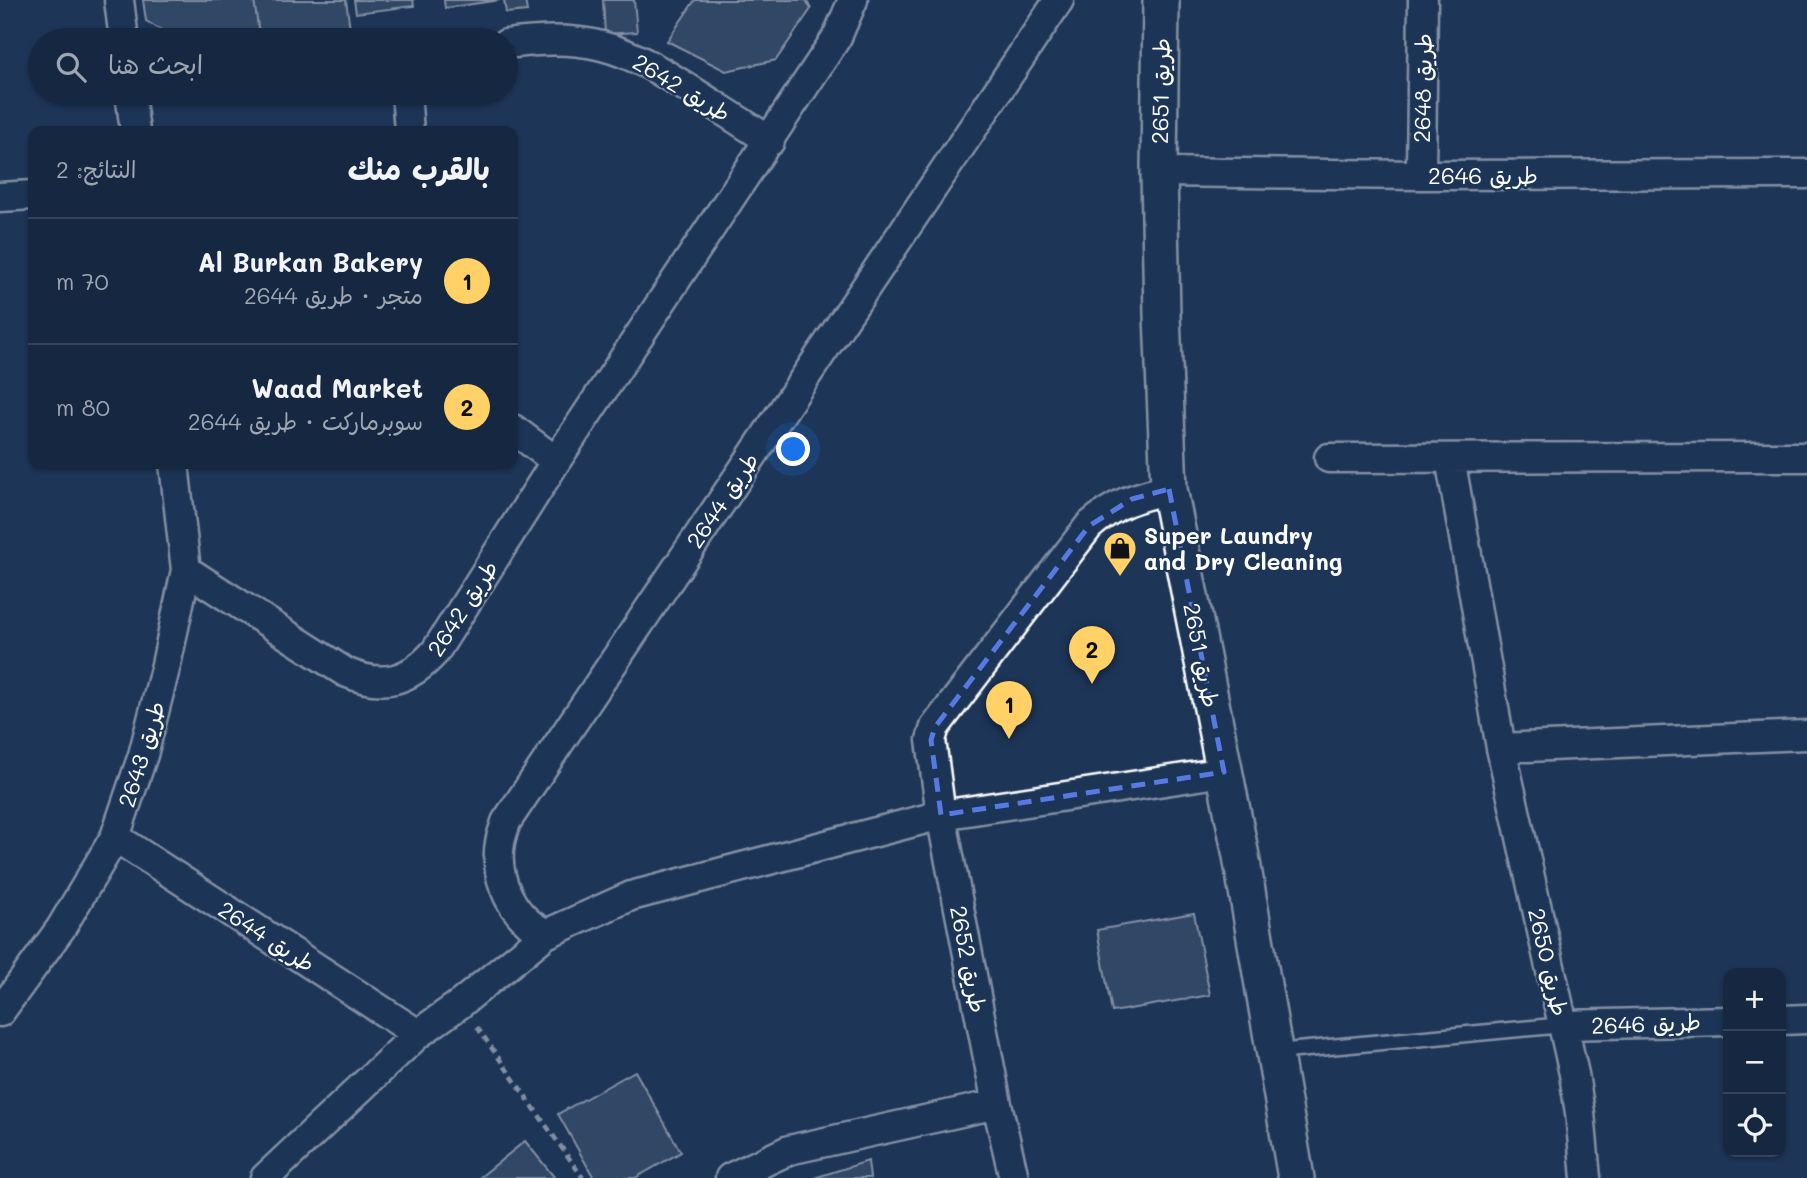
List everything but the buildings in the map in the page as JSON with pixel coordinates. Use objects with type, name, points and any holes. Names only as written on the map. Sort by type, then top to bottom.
[{"type":"street","points":[[119,0],[122,28]]},
{"type":"street","name":"طريق 2642","points":[[186,570],[345,672],[361,679],[378,682],[396,680],[424,664],[435,652],[556,461],[770,141],[837,37],[853,0]]},
{"type":"street","name":"طريق 2644","points":[[546,934],[528,922],[513,905],[503,886],[499,865],[500,842],[506,822],[1059,0]]},
{"type":"street","name":"طريق 2651","points":[[1161,0],[1161,315],[1169,489],[1241,856],[1296,1178]]},
{"type":"street","name":"طريق 2648","points":[[1421,175],[1423,0]]},
{"type":"street","name":"طريق 2642","points":[[518,43],[554,40],[578,42],[625,53],[666,74],[770,141]]},
{"type":"street","points":[[132,105],[134,126]]},
{"type":"street","points":[[407,105],[409,126]]},
{"type":"street","name":"طريق 2646","points":[[1159,172],[1421,175],[1807,174]]},
{"type":"street","points":[[0,197],[28,195]]},
{"type":"street","points":[[518,433],[556,461]]},
{"type":"street","points":[[1329,458],[1807,457]]},
{"type":"street","name":"طريق 2650","points":[[1450,458],[1500,748],[1574,1074],[1586,1178]]},
{"type":"street","name":"طريق 2643","points":[[0,1012],[61,928],[115,837],[143,755],[186,570],[175,469]]},
{"type":"street","points":[[941,816],[931,740],[935,727],[1088,526],[1107,511],[1132,499],[1169,489]]},
{"type":"street","points":[[1500,748],[1807,735]]},
{"type":"street","points":[[265,1178],[418,1034],[460,1004],[546,934],[631,896],[941,816],[1224,772]]},
{"type":"street","name":"طريق 2652","points":[[941,816],[1014,1178]]},
{"type":"street","name":"طريق 2644","points":[[115,837],[418,1034]]},
{"type":"street","points":[[1786,1020],[1807,1019]]},
{"type":"street","name":"طريق 2646","points":[[1564,1025],[1723,1021]]},
{"type":"street","points":[[730,1178],[789,1150],[997,1104]]},
{"type":"lane","points":[[1276,1052],[1564,1025]]},
{"type":"path","points":[[460,1004],[583,1178]]},
{"type":"highlighted area","points":[[1169,489],[1224,772],[941,815],[931,740],[935,727],[1089,526],[1132,499]]},
{"type":"place","name":"Super Laundry and Dry Cleaning","points":[[1120,578]]},
{"type":"place","name":"Waad Market","points":[[1092,684]]},
{"type":"place","name":"Al Burkan Bakery","points":[[1009,739]]}]
